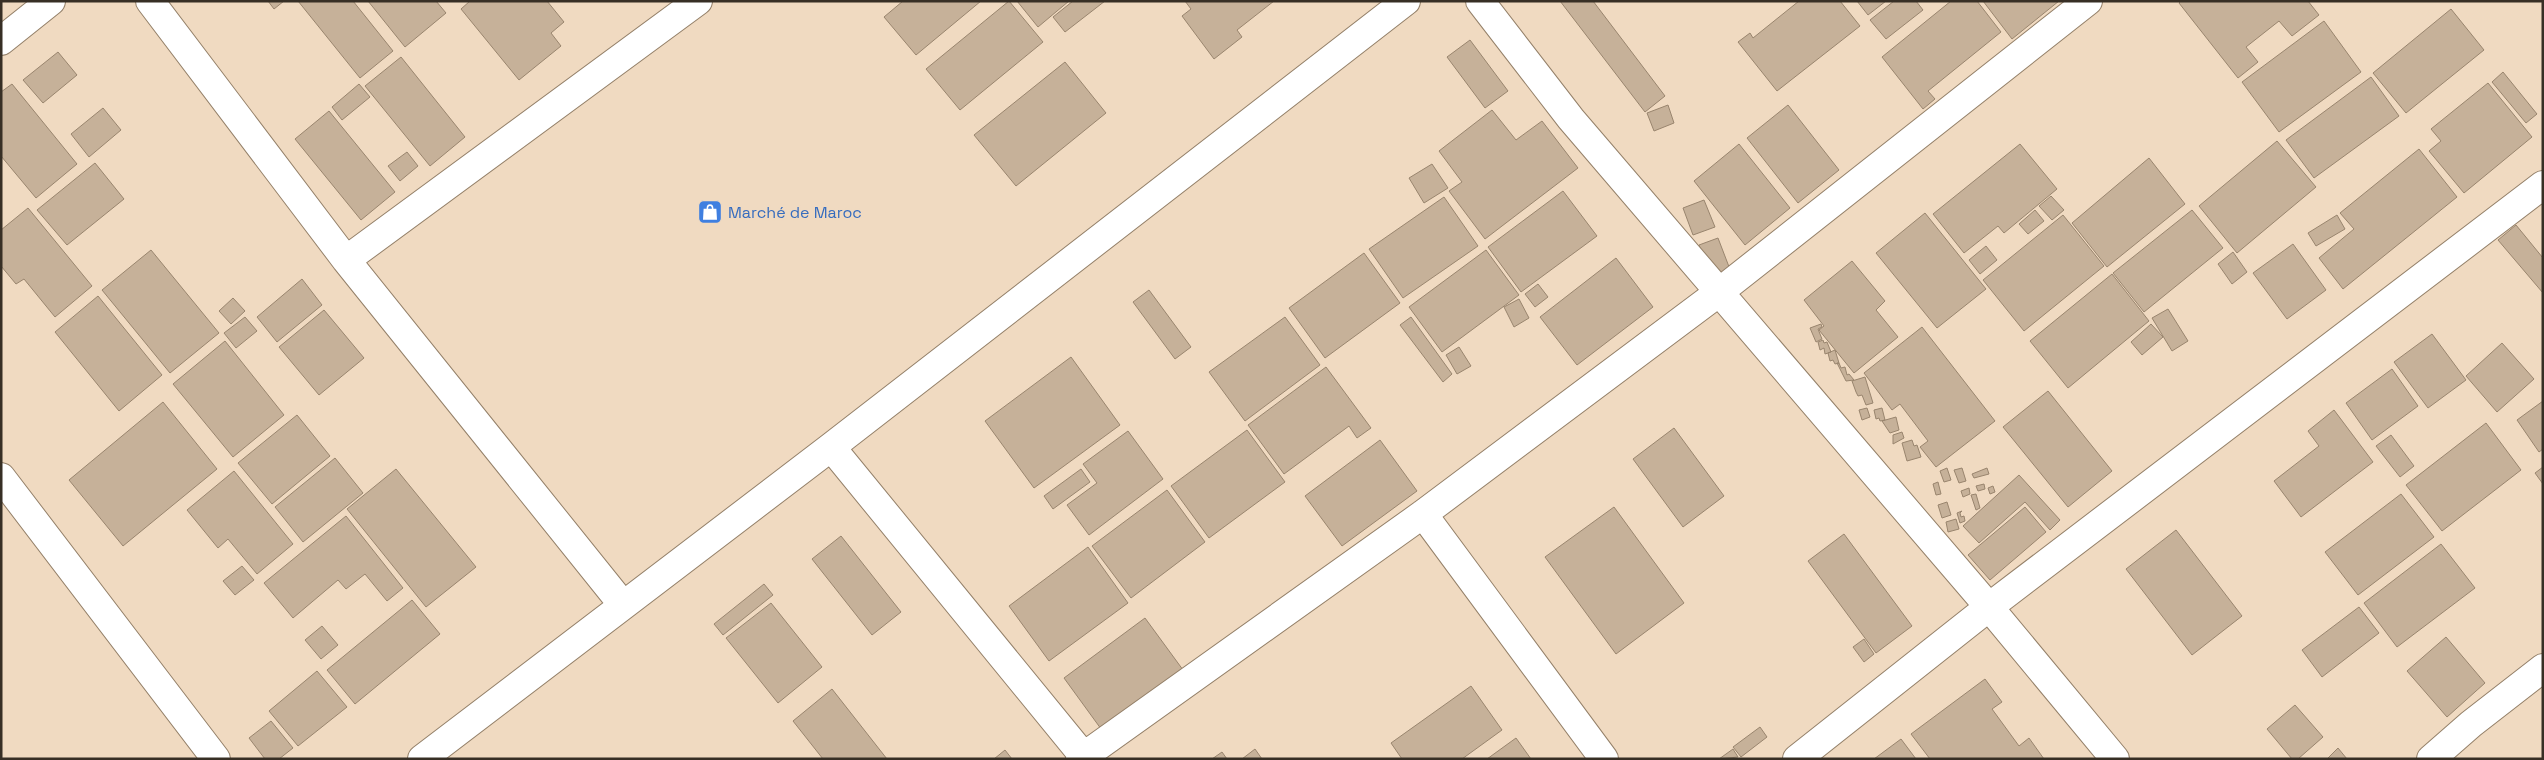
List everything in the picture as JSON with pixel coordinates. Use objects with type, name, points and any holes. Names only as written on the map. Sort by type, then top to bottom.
[{"type":"street","points":[[1,41],[51,1]]},
{"type":"street","points":[[150,1],[346,260],[623,605]]},
{"type":"street","points":[[346,260],[698,1]]},
{"type":"street","points":[[422,759],[831,448],[1406,1]]},
{"type":"street","points":[[1480,1],[1571,119],[1718,293],[1989,607],[2115,759]]},
{"type":"street","points":[[831,448],[1083,758],[1423,514],[1718,293],[2088,1]]},
{"type":"street","points":[[1797,759],[1989,607],[2543,185]]},
{"type":"street","points":[[1,477],[216,759]]},
{"type":"street","points":[[1423,514],[1604,759]]},
{"type":"street","points":[[2431,759],[2471,724],[2543,668]]},
{"type":"building","points":[[268,1],[284,1],[274,9]]},
{"type":"building","points":[[298,1],[353,1],[393,51],[360,78]]},
{"type":"building","points":[[368,1],[436,1],[446,13],[405,47]]},
{"type":"building","points":[[470,1],[547,1],[564,22],[551,33],[561,46],[519,80],[461,9]]},
{"type":"building","points":[[903,1],[981,1],[916,55],[884,17]]},
{"type":"building","points":[[1009,1],[1043,42],[960,110],[926,69]]},
{"type":"building","points":[[1017,1],[1069,1],[1038,27]]},
{"type":"building","points":[[1073,1],[1105,1],[1065,32],[1053,17]]},
{"type":"building","points":[[1185,1],[1274,1],[1237,30],[1242,37],[1214,59],[1182,16],[1191,9]]},
{"type":"building","points":[[1560,1],[1593,1],[1665,96],[1645,112]]},
{"type":"building","points":[[1799,1],[1840,1],[1860,26],[1777,91],[1738,42],[1750,33],[1753,38]]},
{"type":"building","points":[[1857,1],[1886,1],[1868,15]]},
{"type":"building","points":[[1894,1],[1916,1],[1923,10],[1886,39],[1870,20]]},
{"type":"building","points":[[1951,1],[1977,1],[2001,32],[1928,91],[1935,99],[1923,109],[1882,57]]},
{"type":"building","points":[[1983,1],[2059,1],[2012,39]]},
{"type":"building","points":[[2181,1],[2308,1],[2319,15],[2292,36],[2279,21],[2246,47],[2258,62],[2238,78],[2179,3]]},
{"type":"building","points":[[2451,9],[2484,50],[2406,113],[2373,73]]},
{"type":"building","points":[[2324,21],[2361,72],[2279,132],[2242,82]]},
{"type":"building","points":[[1470,40],[1508,91],[1485,108],[1447,57]]},
{"type":"building","points":[[58,52],[77,75],[43,103],[23,80]]},
{"type":"building","points":[[401,57],[465,137],[430,166],[365,86]]},
{"type":"building","points":[[1065,62],[1106,113],[1016,186],[974,135]]},
{"type":"building","points":[[2503,72],[2537,114],[2526,123],[2492,82]]},
{"type":"building","points":[[2371,77],[2399,116],[2314,178],[2286,140]]},
{"type":"building","points":[[2488,83],[2532,137],[2464,193],[2429,151],[2441,141],[2431,129]]},
{"type":"building","points":[[12,84],[77,164],[36,198],[1,156],[1,92]]},
{"type":"building","points":[[359,84],[370,97],[342,120],[332,107]]},
{"type":"building","points":[[1668,105],[1674,123],[1654,131],[1647,113]]},
{"type":"building","points":[[1788,105],[1839,170],[1798,203],[1747,138]]},
{"type":"building","points":[[103,108],[121,130],[89,157],[71,134]]},
{"type":"building","points":[[1492,110],[1516,140],[1542,121],[1578,168],[1485,239],[1449,191],[1462,182],[1439,151]]},
{"type":"building","points":[[329,111],[395,192],[361,220],[295,139]]},
{"type":"building","points":[[2277,141],[2316,187],[2237,253],[2199,206]]},
{"type":"building","points":[[1739,144],[1790,208],[1745,245],[1694,181]]},
{"type":"building","points":[[2020,144],[2057,189],[2004,233],[1998,226],[1964,253],[1933,214]]},
{"type":"building","points":[[2419,149],[2457,197],[2343,289],[2319,258],[2354,229],[2340,213]]},
{"type":"building","points":[[407,152],[418,166],[400,181],[388,166]]},
{"type":"building","points":[[2149,158],[2185,204],[2107,267],[2072,223]]},
{"type":"building","points":[[95,163],[124,199],[67,245],[37,210]]},
{"type":"building","points":[[1432,164],[1448,188],[1424,203],[1409,178]]},
{"type":"building","points":[[1563,191],[1597,236],[1521,292],[1488,247]]},
{"type":"building","points":[[2051,196],[2064,210],[2052,220],[2039,206]]},
{"type":"building","points":[[1444,197],[1478,246],[1403,298],[1369,249]]},
{"type":"building","points":[[1704,200],[1715,227],[1693,235],[1683,208]]},
{"type":"building","points":[[28,208],[92,286],[55,317],[24,279],[16,284],[1,266],[1,230]]},
{"type":"building","points":[[2035,210],[2044,221],[2028,234],[2019,224]]},
{"type":"building","points":[[2192,210],[2223,248],[2144,312],[2113,273]]},
{"type":"building","points":[[1925,213],[1986,289],[1937,328],[1876,253]]},
{"type":"building","points":[[2063,215],[2104,266],[2024,331],[1983,280]]},
{"type":"building","points":[[2337,215],[2345,229],[2316,246],[2308,233]]},
{"type":"building","points":[[2516,225],[2543,258],[2543,293],[2498,240]]},
{"type":"building","points":[[1718,238],[1731,272],[1712,279],[1699,245]]},
{"type":"building","points":[[2293,244],[2326,290],[2287,319],[2253,273]]},
{"type":"building","points":[[1986,246],[1997,260],[1980,274],[1969,260]]},
{"type":"building","points":[[151,250],[219,333],[170,373],[102,290]]},
{"type":"building","points":[[1486,250],[1519,295],[1442,352],[1409,307]]},
{"type":"building","points":[[2233,252],[2247,272],[2232,284],[2218,264]]},
{"type":"building","points":[[1364,253],[1400,303],[1325,358],[1289,308]]},
{"type":"building","points":[[1616,258],[1653,307],[1577,365],[1540,317]]},
{"type":"building","points":[[1852,261],[1885,301],[1876,310],[1898,337],[1854,373],[1819,330],[1824,326],[1804,300]]},
{"type":"building","points":[[2112,274],[2149,321],[2068,388],[2030,341]]},
{"type":"building","points":[[302,279],[322,305],[277,342],[257,317]]},
{"type":"building","points":[[1538,284],[1548,297],[1535,307],[1525,294]]},
{"type":"building","points":[[1149,290],[1191,347],[1175,359],[1133,302]]},
{"type":"building","points":[[98,296],[162,375],[119,411],[55,332]]},
{"type":"building","points":[[233,298],[245,311],[231,324],[219,311]]},
{"type":"building","points":[[1519,299],[1529,318],[1514,327],[1504,307]]},
{"type":"building","points":[[2168,309],[2188,341],[2172,351],[2152,318]]},
{"type":"building","points":[[324,310],[364,358],[319,395],[279,347]]},
{"type":"building","points":[[245,317],[257,331],[236,348],[224,333]]},
{"type":"building","points":[[1285,317],[1320,365],[1245,421],[1209,372]]},
{"type":"building","points":[[1411,317],[1452,374],[1443,382],[1400,325]]},
{"type":"building","points":[[1821,324],[1822,327],[1818,329],[1822,339],[1816,342],[1810,328]]},
{"type":"building","points":[[2151,324],[2163,337],[2142,355],[2131,342]]},
{"type":"building","points":[[1922,327],[1995,421],[1936,467],[1920,447],[1928,441],[1900,404],[1892,410],[1864,373]]},
{"type":"building","points":[[2432,334],[2466,380],[2428,408],[2394,362]]},
{"type":"building","points":[[1823,340],[1824,343],[1827,342],[1831,352],[1825,354],[1824,348],[1820,350],[1818,342]]},
{"type":"building","points":[[225,341],[284,415],[233,457],[173,384]]},
{"type":"building","points":[[2502,343],[2534,379],[2497,412],[2466,376]]},
{"type":"building","points":[[1459,347],[1471,366],[1457,374],[1446,355]]},
{"type":"building","points":[[1835,350],[1839,363],[1835,364],[1833,360],[1830,361],[1828,353]]},
{"type":"building","points":[[1071,357],[1120,425],[1034,488],[985,421]]},
{"type":"building","points":[[1837,363],[1839,363],[1841,368],[1845,367],[1847,375],[1849,374],[1854,380],[1846,381]]},
{"type":"building","points":[[1326,367],[1371,428],[1357,438],[1349,426],[1284,474],[1248,425]]},
{"type":"building","points":[[2392,369],[2418,406],[2372,440],[2346,403]]},
{"type":"building","points":[[1865,377],[1873,403],[1866,405],[1862,395],[1858,396],[1852,381]]},
{"type":"building","points":[[2048,391],[2112,471],[2068,507],[2003,427]]},
{"type":"building","points":[[2543,401],[2543,449],[2539,452],[2517,420]]},
{"type":"building","points":[[163,402],[217,469],[123,546],[69,480]]},
{"type":"building","points":[[1867,408],[1870,417],[1862,420],[1859,410]]},
{"type":"building","points":[[1882,408],[1885,420],[1880,421],[1879,418],[1876,419],[1874,410]]},
{"type":"building","points":[[2334,410],[2373,462],[2301,517],[2274,481],[2319,446],[2308,431]]},
{"type":"building","points":[[297,415],[330,456],[272,504],[238,463]]},
{"type":"building","points":[[1896,417],[1899,430],[1890,433],[1882,421]]},
{"type":"building","points":[[2486,423],[2521,470],[2442,531],[2406,485]]},
{"type":"building","points":[[1674,428],[1724,496],[1683,527],[1633,459]]},
{"type":"building","points":[[1247,430],[1285,482],[1209,538],[1171,486]]},
{"type":"building","points":[[1128,431],[1163,479],[1089,535],[1067,505],[1097,483],[1083,464]]},
{"type":"building","points":[[1902,432],[1904,438],[1893,444],[1893,435]]},
{"type":"building","points":[[2391,435],[2414,466],[2400,477],[2376,446]]},
{"type":"building","points":[[1380,440],[1417,491],[1342,546],[1305,496]]},
{"type":"building","points":[[1912,440],[1914,446],[1917,445],[1921,457],[1907,461],[1902,443]]},
{"type":"building","points":[[335,458],[363,493],[303,542],[275,507]]},
{"type":"building","points":[[2543,467],[2543,484],[2535,473]]},
{"type":"building","points":[[1947,468],[1951,480],[1944,482],[1940,471]]},
{"type":"building","points":[[1962,468],[1966,481],[1959,483],[1954,470]]},
{"type":"building","points":[[1987,468],[1989,474],[1974,478],[1972,474]]},
{"type":"building","points":[[396,469],[476,567],[426,607],[347,509]]},
{"type":"building","points":[[1081,469],[1090,482],[1053,509],[1044,496]]},
{"type":"building","points":[[234,471],[293,544],[257,574],[228,539],[218,548],[187,510]]},
{"type":"building","points":[[2019,475],[2060,520],[2050,530],[2025,502],[1979,543],[1963,526]]},
{"type":"building","points":[[1938,482],[1941,494],[1936,495],[1933,484]]},
{"type":"building","points":[[1984,484],[1985,489],[1978,491],[1976,486]]},
{"type":"building","points":[[1993,486],[1995,492],[1990,494],[1988,488]]},
{"type":"building","points":[[1969,488],[1970,494],[1963,497],[1961,491]]},
{"type":"building","points":[[1167,490],[1205,542],[1131,598],[1092,546]]},
{"type":"building","points":[[1976,494],[1980,508],[1976,510],[1971,495]]},
{"type":"building","points":[[2401,494],[2434,537],[2358,595],[2325,552]]},
{"type":"building","points":[[1947,502],[1951,515],[1942,518],[1938,505]]},
{"type":"building","points":[[1614,507],[1684,603],[1616,654],[1545,557]]},
{"type":"building","points":[[2025,507],[2046,532],[1990,580],[1968,555]]},
{"type":"building","points":[[1962,511],[1960,513],[1961,517],[1964,516],[1965,521],[1960,523],[1957,513]]},
{"type":"building","points":[[346,516],[403,588],[387,601],[365,574],[346,589],[338,580],[293,618],[264,583]]},
{"type":"building","points":[[1956,519],[1959,529],[1948,532],[1946,522]]},
{"type":"building","points":[[2176,530],[2242,616],[2192,655],[2126,569]]},
{"type":"building","points":[[1844,534],[1912,626],[1876,653],[1808,561]]},
{"type":"building","points":[[841,536],[901,612],[872,635],[812,559]]},
{"type":"building","points":[[2441,544],[2475,588],[2397,647],[2364,603]]},
{"type":"building","points":[[1088,547],[1128,603],[1049,661],[1009,606]]},
{"type":"building","points":[[242,566],[254,580],[235,595],[223,581]]},
{"type":"building","points":[[764,584],[773,595],[723,635],[714,624]]},
{"type":"building","points":[[412,600],[440,634],[355,704],[327,670]]},
{"type":"building","points":[[771,603],[822,667],[778,703],[726,638]]},
{"type":"building","points":[[2359,607],[2379,633],[2322,677],[2302,650]]},
{"type":"building","points":[[1145,618],[1186,674],[1104,733],[1064,678]]},
{"type":"building","points":[[322,626],[338,645],[321,659],[305,640]]},
{"type":"building","points":[[2446,637],[2485,683],[2447,717],[2407,671]]},
{"type":"building","points":[[1864,639],[1874,654],[1864,662],[1853,647]]},
{"type":"building","points":[[317,671],[347,707],[298,746],[269,711]]},
{"type":"building","points":[[1985,679],[2002,702],[1992,709],[2019,746],[2029,738],[2044,759],[1930,759],[1911,734]]},
{"type":"building","points":[[1471,686],[1502,730],[1462,759],[1402,759],[1391,743]]},
{"type":"building","points":[[832,689],[887,759],[823,759],[793,721]]},
{"type":"building","points":[[2295,705],[2323,737],[2298,759],[2292,759],[2267,729]]},
{"type":"building","points":[[271,721],[293,748],[279,759],[265,759],[249,738]]},
{"type":"building","points":[[1760,727],[1767,737],[1741,757],[1733,747]]},
{"type":"building","points":[[1516,738],[1531,759],[1487,759]]},
{"type":"building","points":[[1901,739],[1916,759],[1874,759]]},
{"type":"building","points":[[2338,748],[2347,759],[2327,759]]},
{"type":"building","points":[[1255,749],[1262,759],[1242,759]]},
{"type":"building","points":[[1733,749],[1738,757],[1719,759]]},
{"type":"building","points":[[1005,750],[1012,759],[994,759]]},
{"type":"building","points":[[1222,752],[1227,759],[1212,759]]},
{"type":"place","name":"Marché de Maroc","points":[[710,212]]}]
